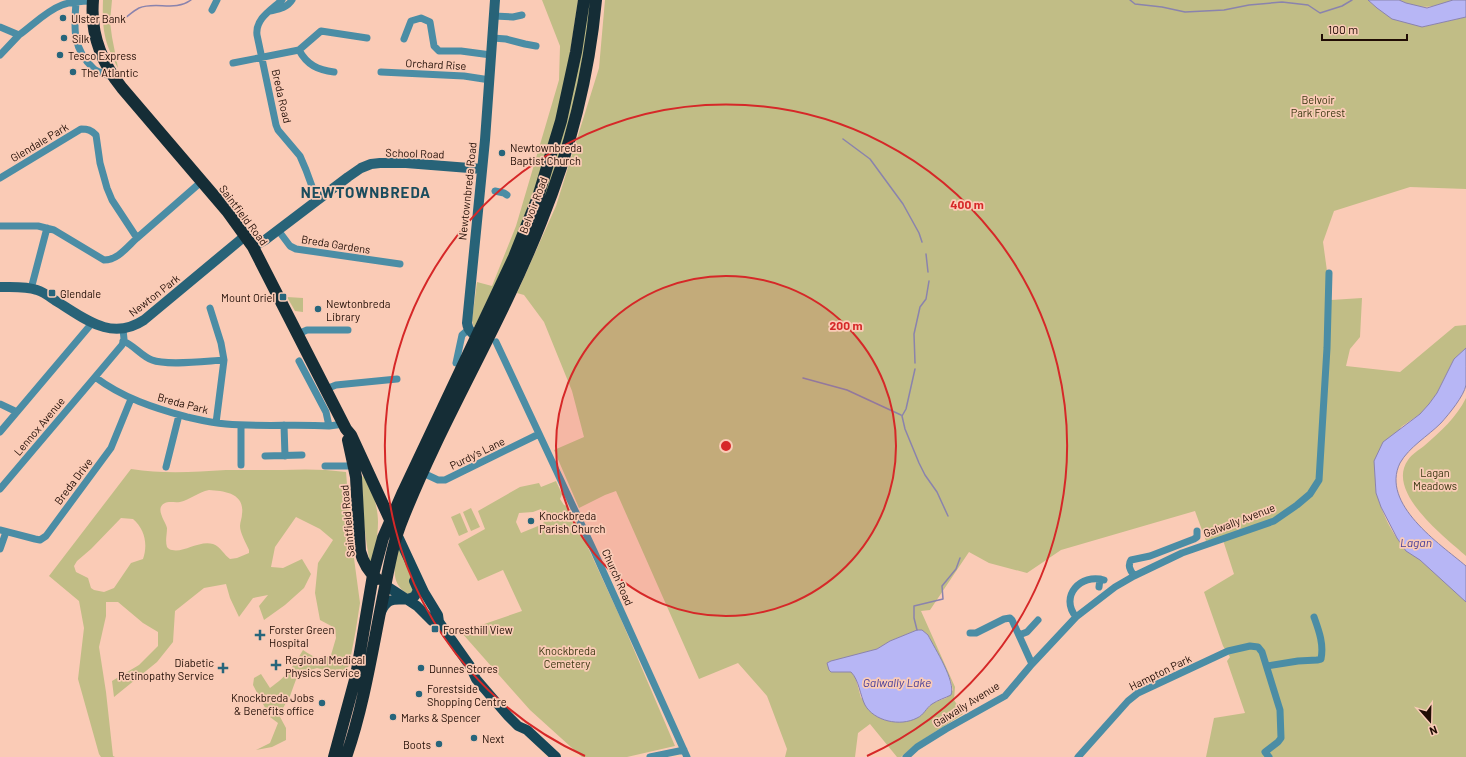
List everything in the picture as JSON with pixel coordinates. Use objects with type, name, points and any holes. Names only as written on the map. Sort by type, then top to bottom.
[{"type":"highway","name":"Saintfield Road","points":[[85,1],[104,63],[114,79],[227,211],[253,247],[326,390],[351,435],[359,463],[360,551],[366,567],[386,585]]},
{"type":"highway","name":"Belvoir Road","points":[[482,337],[523,235],[550,159],[569,86],[583,5]]},
{"type":"highway","name":"Belvoir Road","points":[[482,337],[515,281],[540,224],[561,168],[578,104],[595,6]]},
{"type":"highway","name":"Newtownbreda Road","points":[[346,757],[360,707],[397,534],[422,473],[482,337]]},
{"type":"highway","name":"Newtownbreda Road","points":[[334,757],[356,676],[380,548],[390,520],[403,492],[482,337]]},
{"type":"highway","name":"Saintfield Road","points":[[359,463],[376,489],[397,534]]},
{"type":"highway","points":[[376,489],[383,494],[391,496],[403,492]]},
{"type":"main road","name":"Saintfield Road","points":[[397,534],[424,592],[438,615],[439,622],[470,666],[476,679],[518,726],[527,730],[556,757]]},
{"type":"main road","points":[[380,614],[387,602],[394,599],[408,600],[415,596],[418,590],[408,568],[409,560]]},
{"type":"main road","name":"Saintfield Road","points":[[386,585],[421,610],[432,621],[439,622]]},
{"type":"street","points":[[212,10],[217,0]]},
{"type":"street","name":"Breda Road","points":[[282,0],[257,25],[257,35],[276,125],[278,130],[300,156],[317,200]]},
{"type":"street","name":"Breda Road","points":[[270,11],[283,8],[292,0]]},
{"type":"street","name":"Newtownbreda Road","points":[[482,337],[467,318],[487,190],[482,169],[490,80],[494,0]]},
{"type":"street","points":[[0,55],[19,35],[53,9],[62,5],[85,1]]},
{"type":"street","name":"Saintfield Road","points":[[85,1],[75,38],[79,49],[92,67],[114,79]]},
{"type":"street","points":[[583,5],[595,6]]},
{"type":"street","points":[[494,16],[514,17],[522,15]]},
{"type":"street","points":[[404,39],[411,22],[421,18],[430,22],[434,46],[439,51],[461,51],[491,55]]},
{"type":"street","points":[[0,27],[19,35]]},
{"type":"street","points":[[262,58],[299,50],[318,33],[324,31],[367,38]]},
{"type":"street","points":[[492,38],[506,39],[536,46]]},
{"type":"street","points":[[299,50],[308,63],[325,71],[334,72]]},
{"type":"street","name":"Breda Road","points":[[233,63],[262,58]]},
{"type":"street","points":[[92,67],[104,63]]},
{"type":"street","name":"Orchard Rise","points":[[381,72],[464,76],[490,80]]},
{"type":"street","name":"Glendale Park","points":[[0,178],[81,129],[93,131],[96,135],[103,175],[112,200],[137,238]]},
{"type":"street","name":"School Road","points":[[253,247],[361,168],[370,164],[406,163],[482,169]]},
{"type":"street","points":[[0,226],[38,226],[54,230],[104,260],[110,260],[117,257],[201,182]]},
{"type":"street","points":[[487,190],[504,193],[507,195]]},
{"type":"street","points":[[31,289],[47,228]]},
{"type":"street","name":"Breda Gardens","points":[[278,230],[290,246],[296,249],[400,264]]},
{"type":"street","name":"Newton Park","points":[[0,287],[31,289],[42,292],[93,322],[108,329],[122,329],[131,327],[144,320],[245,236]]},
{"type":"street","name":"Galwally Avenue","points":[[906,757],[918,747],[946,729],[1004,696],[1076,617],[1103,596],[1134,576],[1182,553],[1274,521],[1297,506],[1310,494],[1319,480],[1324,410],[1329,273]]},
{"type":"street","points":[[210,308],[221,343],[224,360],[216,423]]},
{"type":"street","points":[[0,432],[93,322]]},
{"type":"street","points":[[95,377],[120,347],[123,341],[122,329]]},
{"type":"street","points":[[298,334],[307,330],[348,330]]},
{"type":"street","name":"Newtownbreda Road","points":[[456,363],[462,335],[482,337]]},
{"type":"street","name":"Church Road","points":[[482,337],[539,434],[687,757]]},
{"type":"street","points":[[123,341],[154,361],[170,363],[224,360]]},
{"type":"street","points":[[299,361],[326,412],[329,426]]},
{"type":"street","name":"Breda Park","points":[[95,377],[112,389],[132,399],[179,415],[216,423],[241,425],[345,426]]},
{"type":"street","name":"Lennox Avenue","points":[[0,489],[95,377]]},
{"type":"street","points":[[326,390],[336,385],[397,379]]},
{"type":"street","name":"Breda Drive","points":[[3,531],[40,540],[46,536],[111,448],[132,399]]},
{"type":"street","points":[[0,404],[17,412]]},
{"type":"street","points":[[166,467],[179,415]]},
{"type":"street","points":[[241,425],[241,466]]},
{"type":"street","points":[[284,425],[285,456]]},
{"type":"street","name":"Purdy's Lane","points":[[422,473],[438,480],[445,480],[539,434]]},
{"type":"street","points":[[265,456],[302,455]]},
{"type":"street","points":[[325,466],[347,466],[359,463]]},
{"type":"street","points":[[0,549],[3,531]]},
{"type":"street","points":[[1134,576],[1129,563],[1131,560],[1150,556],[1197,538],[1197,531]]},
{"type":"street","points":[[1076,617],[1070,605],[1071,596],[1075,588],[1086,580],[1093,578],[1102,579],[1099,587]]},
{"type":"street","points":[[1269,757],[1266,752],[1278,742],[1281,733],[1280,710],[1267,666],[1321,659],[1323,650],[1314,617]]},
{"type":"street","points":[[970,633],[976,633],[1008,618],[1012,620],[1032,664]]},
{"type":"street","points":[[1019,636],[1031,624],[1038,620]]},
{"type":"street","name":"Hampton Park","points":[[1078,757],[1086,750],[1128,701],[1138,693],[1228,651],[1250,646],[1258,647],[1262,652],[1267,666]]},
{"type":"street","points":[[650,757],[684,750]]},
{"type":"green space","points":[[103,0],[112,0],[110,22],[118,68],[105,35]]},
{"type":"green space","points":[[542,0],[578,0],[568,67],[557,119],[522,228],[474,328],[472,320],[477,282],[492,286],[516,226],[559,80],[560,46]]},
{"type":"green space","points":[[587,0],[592,0],[576,96],[559,160],[538,222],[523,248]]},
{"type":"green space","name":"Belvoir Park Forest","points":[[605,0],[1368,0],[1377,8],[1422,27],[1466,17],[1466,189],[1410,187],[1334,211],[1323,242],[1331,300],[1362,298],[1360,337],[1350,349],[1346,366],[1400,372],[1455,326],[1466,325],[1466,348],[1454,359],[1437,393],[1429,404],[1420,414],[1401,427],[1375,483],[1382,509],[1400,542],[1407,551],[1432,570],[1466,602],[1466,757],[1206,757],[1214,718],[1245,713],[1227,661],[1230,657],[1223,646],[1204,592],[1234,574],[1222,537],[1206,541],[1195,511],[1061,550],[1027,573],[989,563],[969,552],[930,610],[921,611],[955,687],[954,700],[963,714],[916,744],[901,757],[897,757],[870,724],[858,733],[855,757],[785,757],[787,749],[767,696],[738,663],[699,679],[616,491],[579,508],[554,450],[584,437],[572,391],[544,322],[524,295],[517,293],[556,206],[599,68]],"holes":[[[917,630],[922,630],[928,635],[951,681],[953,690],[946,698],[933,703],[917,718],[861,698],[855,676],[851,672],[831,672],[827,663],[877,649],[890,641]]]},
{"type":"green space","points":[[1399,0],[1453,0],[1439,5],[1420,7]]},
{"type":"green space","points":[[287,297],[303,298],[303,312],[295,311]]},
{"type":"green space","name":"Lagan Meadows","points":[[1466,398],[1466,556],[1433,526],[1411,500],[1405,486],[1403,473],[1408,460],[1448,424],[1458,412]]},
{"type":"green space","points":[[131,469],[167,472],[306,469],[346,472],[350,521],[346,523],[351,536],[360,603],[349,666],[340,674],[317,668],[298,674],[290,696],[279,715],[286,728],[286,740],[272,747],[256,750],[270,743],[278,723],[270,717],[253,685],[254,678],[261,674],[270,688],[289,671],[303,650],[320,658],[331,655],[336,638],[335,628],[320,620],[315,593],[318,563],[333,540],[320,529],[296,517],[275,547],[271,567],[283,568],[302,559],[311,574],[304,588],[285,605],[264,620],[259,606],[268,595],[253,598],[239,617],[230,598],[226,584],[204,588],[175,611],[173,642],[157,662],[114,697],[112,681],[139,665],[158,646],[158,632],[143,623],[118,602],[106,602],[106,616],[99,647],[106,692],[113,756],[115,757],[101,757],[99,754],[78,679],[84,628],[79,601],[49,576]],"holes":[[[209,490],[227,492],[237,497],[242,507],[240,529],[249,553],[230,559],[218,547],[208,543],[182,550],[171,550],[167,547],[167,528],[161,512],[162,505],[167,502],[184,501],[201,492]],[[121,518],[133,519],[143,532],[145,543],[143,559],[131,563],[114,588],[104,592],[94,590],[91,588],[88,578],[76,572],[74,566],[77,561],[91,549]]]},
{"type":"green space","points":[[365,475],[368,476],[378,516],[373,569],[367,558],[369,558],[362,487],[362,477]]},
{"type":"green space","name":"Knockbreda Cemetery","points":[[556,481],[562,494],[560,499],[573,515],[620,617],[675,746],[627,757],[582,757],[530,710],[461,632],[522,611],[503,570],[478,581],[458,544],[485,529],[478,511],[520,487],[539,483],[541,487]],"holes":[[[541,509],[546,516],[543,524],[521,533],[516,522],[519,513],[533,512]]]},
{"type":"green space","points":[[471,508],[480,527],[471,531],[463,512]]},
{"type":"green space","points":[[460,513],[468,532],[459,536],[451,517]]},
{"type":"green space","points":[[398,547],[401,550],[415,586],[415,592],[408,594],[398,585],[395,567]]},
{"type":"water","points":[[1368,0],[1399,0],[1427,8],[1453,0],[1466,0],[1466,17],[1422,27],[1392,19]]},
{"type":"water","name":"Lagan","points":[[1466,348],[1465,389],[1452,410],[1441,423],[1404,457],[1400,463],[1396,478],[1398,493],[1405,508],[1416,522],[1428,535],[1466,566],[1466,602],[1420,560],[1406,551],[1397,538],[1381,507],[1376,493],[1374,461],[1383,442],[1420,414],[1429,404],[1437,393],[1454,359]]},
{"type":"water","name":"Galwally Lake","points":[[917,630],[922,630],[928,635],[948,674],[952,689],[951,695],[932,704],[917,718],[903,722],[881,719],[869,711],[865,705],[856,679],[851,672],[831,672],[829,670],[827,663],[831,661],[877,649],[890,641]]},
{"type":"waterway","points":[[121,21],[134,11],[145,6],[172,6],[185,4],[191,0]]},
{"type":"waterway","points":[[1130,0],[1135,4],[1162,7],[1185,12],[1224,10],[1249,5],[1282,2],[1308,5],[1320,13],[1342,6],[1352,0]]},
{"type":"waterway","points":[[843,139],[870,159],[903,204],[919,233],[922,242]]},
{"type":"waterway","points":[[926,254],[928,272]]},
{"type":"waterway","points":[[915,363],[914,334],[920,307],[926,299],[929,281]]},
{"type":"waterway","points":[[915,369],[906,409],[902,416],[905,429],[919,463],[925,475],[937,492],[948,516]]},
{"type":"waterway","points":[[803,378],[847,390],[901,415]]},
{"type":"waterway","points":[[917,630],[914,618],[914,606],[943,599],[942,586],[956,569],[960,558]]},
{"type":"place","name":"Ulster Bank","points":[[63,18]]},
{"type":"place","name":"Silk","points":[[64,38]]},
{"type":"place","name":"Tesco Express","points":[[60,55]]},
{"type":"place","name":"The Atlantic","points":[[73,72]]},
{"type":"place","name":"Newtownbreda Baptist Church","points":[[502,153]]},
{"type":"place","name":"Glendale","points":[[52,293]]},
{"type":"place","name":"Mount Oriel","points":[[283,297]]},
{"type":"place","name":"Newtonbreda Library","points":[[318,309]]},
{"type":"place","name":"Knockbreda Parish Church","points":[[531,521]]},
{"type":"place","name":"Foresthill View","points":[[435,629]]},
{"type":"place","name":"Forster Green Hospital","points":[[260,635]]},
{"type":"place","name":"Regional Medical Physics Service","points":[[276,665]]},
{"type":"place","name":"Diabetic Retinopathy Service","points":[[223,668]]},
{"type":"place","name":"Dunnes Stores","points":[[421,668]]},
{"type":"place","name":"Forestside Shopping Centre","points":[[419,694]]},
{"type":"place","name":"Knockbreda Jobs & Benefits office","points":[[322,703]]},
{"type":"place","name":"Marks & Spencer","points":[[393,717]]},
{"type":"place","name":"Next","points":[[474,738]]},
{"type":"place","name":"Boots","points":[[439,744]]},
{"type":"district","name":"NEWTOWNBREDA","points":[[366,192]]}]
